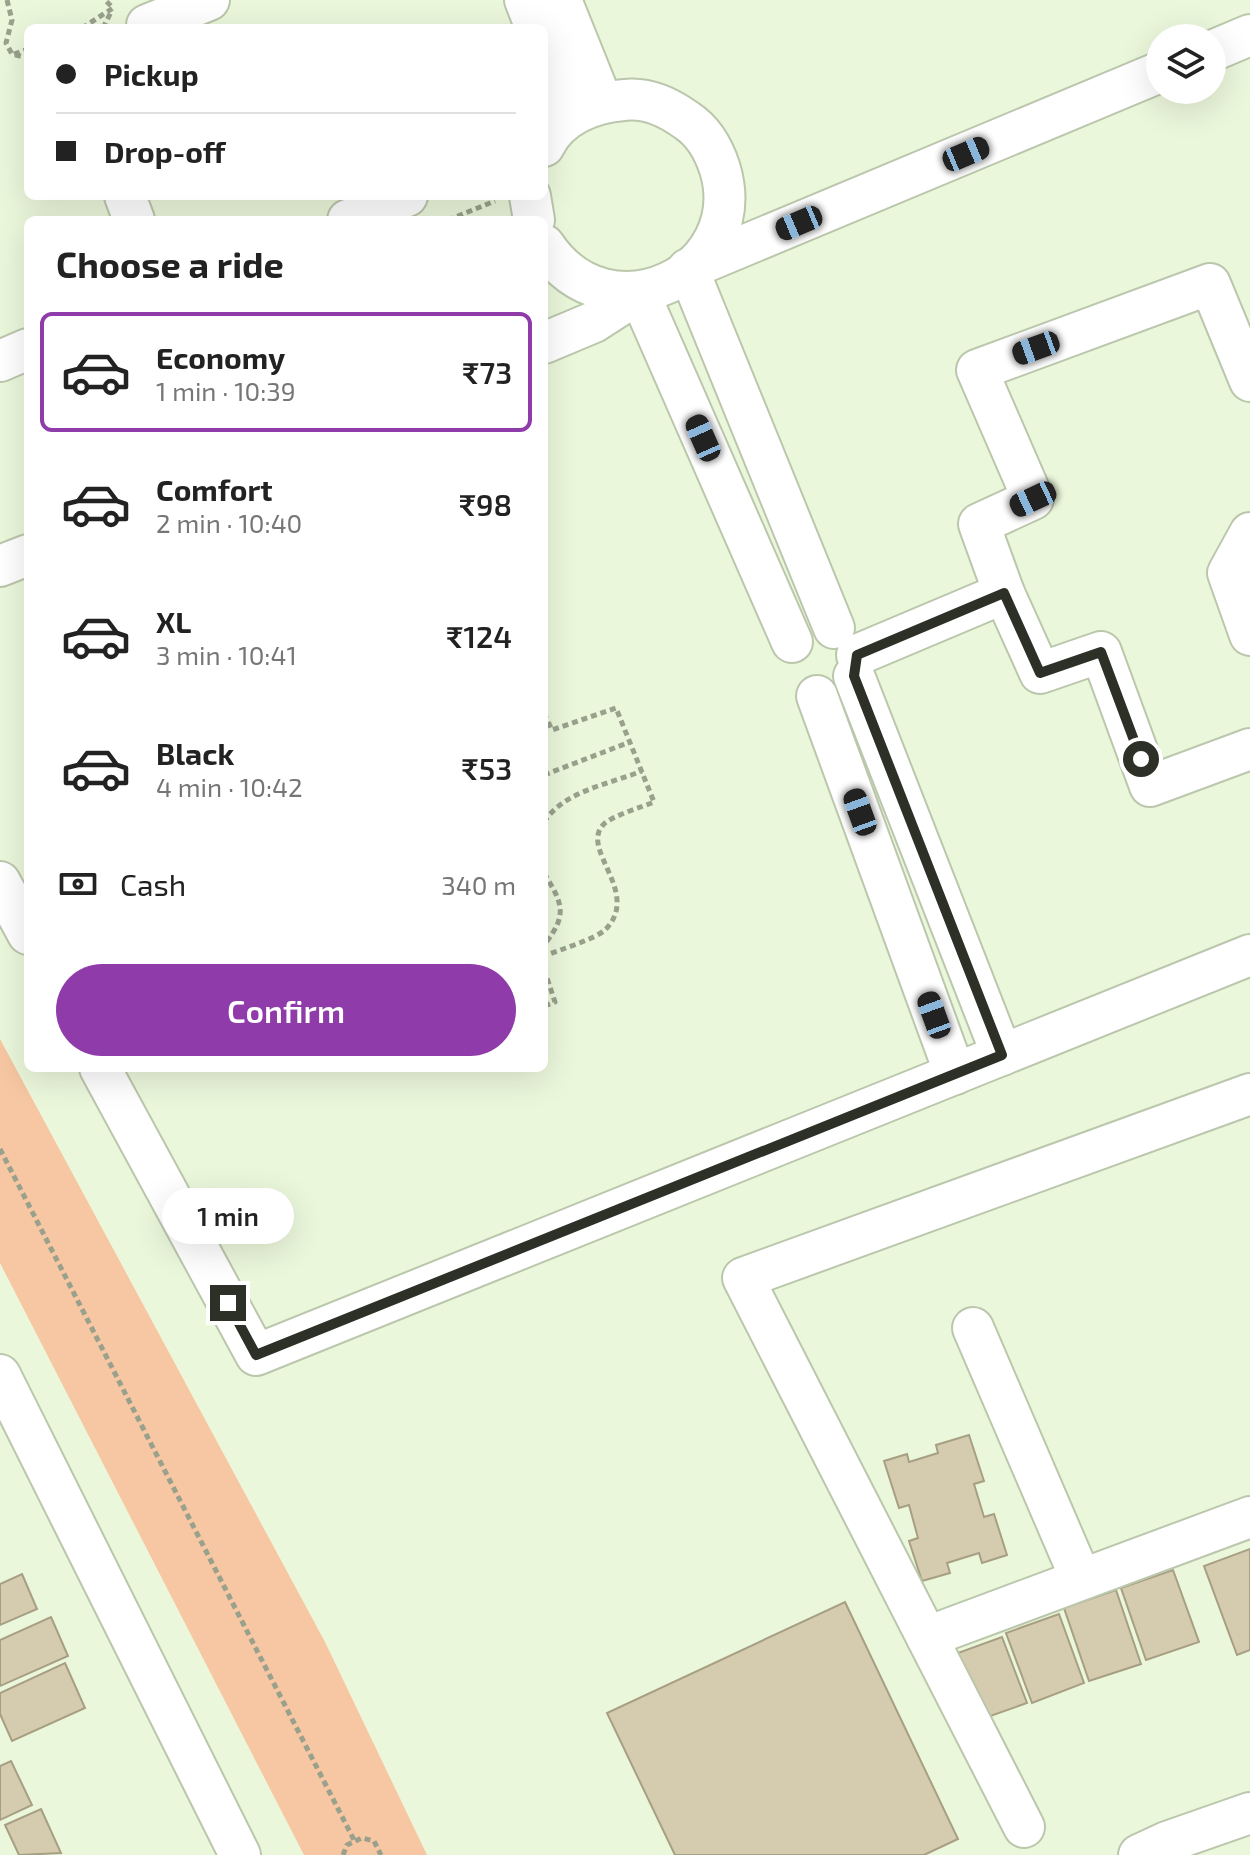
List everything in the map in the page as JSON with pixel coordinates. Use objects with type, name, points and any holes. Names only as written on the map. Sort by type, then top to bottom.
[{"type":"street","points":[[149,24],[209,0]]},
{"type":"street","points":[[525,0],[534,24]]},
{"type":"street","points":[[561,0],[562,129]]},
{"type":"street","points":[[1226,45],[1250,35]]},
{"type":"street","points":[[548,65],[562,129]]},
{"type":"street","points":[[688,269],[1146,78]]},
{"type":"street","points":[[548,341],[594,322],[639,293],[669,284],[713,243],[724,214],[724,183],[715,153],[696,126],[668,107],[635,98],[562,129]]},
{"type":"street","points":[[358,216],[397,200]]},
{"type":"street","points":[[548,251],[555,261],[579,281],[608,291],[639,293]]},
{"type":"street","points":[[688,269],[848,653],[1002,1055]]},
{"type":"street","points":[[1250,381],[1210,284],[977,370],[1033,499],[979,524],[1004,593],[1040,673],[1101,652],[1150,786],[1250,749]]},
{"type":"street","points":[[639,293],[792,642]]},
{"type":"street","points":[[0,361],[24,351]]},
{"type":"street","points":[[1250,533],[1228,573],[1250,635]]},
{"type":"street","points":[[0,566],[24,557]]},
{"type":"street","points":[[848,653],[1004,593]]},
{"type":"street","points":[[810,627],[848,653],[838,692],[817,696],[797,686],[790,677],[787,653],[792,642],[810,627]]},
{"type":"street","points":[[817,696],[955,1074]]},
{"type":"street","points":[[0,882],[24,927]]},
{"type":"street","points":[[102,1072],[256,1355],[1250,955]]},
{"type":"street","points":[[1024,1827],[743,1278],[1250,1094]]},
{"type":"street","points":[[973,1328],[1081,1579]]},
{"type":"street","points":[[0,1375],[240,1855]]},
{"type":"street","points":[[927,1637],[1250,1517]]},
{"type":"street","points":[[1159,1851],[1250,1813]]},
{"type":"path","points":[[16,0],[8,2],[12,20],[6,43],[12,54],[24,57]]},
{"type":"path","points":[[88,24],[113,8],[105,0]]},
{"type":"path","points":[[12,54],[24,50]]},
{"type":"path","points":[[458,216],[497,200]]},
{"type":"path","points":[[548,722],[552,730],[616,708],[654,802],[604,823],[599,831],[598,845],[619,898],[615,916],[605,930],[548,954]]},
{"type":"path","points":[[548,773],[630,742]]},
{"type":"path","points":[[548,816],[564,800],[642,771]]},
{"type":"path","points":[[548,879],[558,893],[561,907],[556,927],[548,939]]},
{"type":"path","points":[[548,981],[555,1002],[548,1005]]},
{"type":"path","points":[[0,1149],[354,1840]]},
{"type":"path","points":[[343,1855],[347,1845],[362,1838],[374,1841],[381,1855]]},
{"type":"shaded area","points":[[0,1039],[325,1642],[427,1855],[304,1855],[0,1263]]},
{"type":"building","points":[[969,1435],[984,1481],[974,1484],[984,1517],[994,1514],[1007,1555],[982,1563],[979,1553],[947,1563],[950,1573],[922,1581],[909,1541],[918,1538],[909,1505],[899,1508],[884,1461],[907,1454],[909,1462],[938,1453],[936,1445]]},
{"type":"building","points":[[1250,1549],[1250,1650],[1237,1655],[1204,1566]]},
{"type":"building","points":[[1173,1570],[1199,1642],[1146,1660],[1121,1588]]},
{"type":"building","points":[[22,1574],[37,1609],[0,1625],[0,1584]]},
{"type":"building","points":[[1116,1590],[1141,1664],[1089,1681],[1064,1608]]},
{"type":"building","points":[[845,1602],[958,1839],[924,1855],[675,1855],[607,1713]]},
{"type":"building","points":[[1059,1614],[1084,1683],[1032,1703],[1006,1633]]},
{"type":"building","points":[[51,1617],[68,1656],[0,1686],[0,1640]]},
{"type":"building","points":[[1002,1637],[1027,1703],[979,1720],[955,1654]]},
{"type":"building","points":[[65,1663],[85,1708],[12,1741],[0,1714],[0,1693]]},
{"type":"building","points":[[11,1761],[32,1805],[0,1820],[0,1766]]},
{"type":"building","points":[[41,1809],[61,1853],[19,1855],[5,1825]]},
{"type":"route","points":[[228,1303],[256,1355],[1002,1055],[854,676],[857,655],[1004,593],[1040,673],[1101,652],[1141,759]]}]
